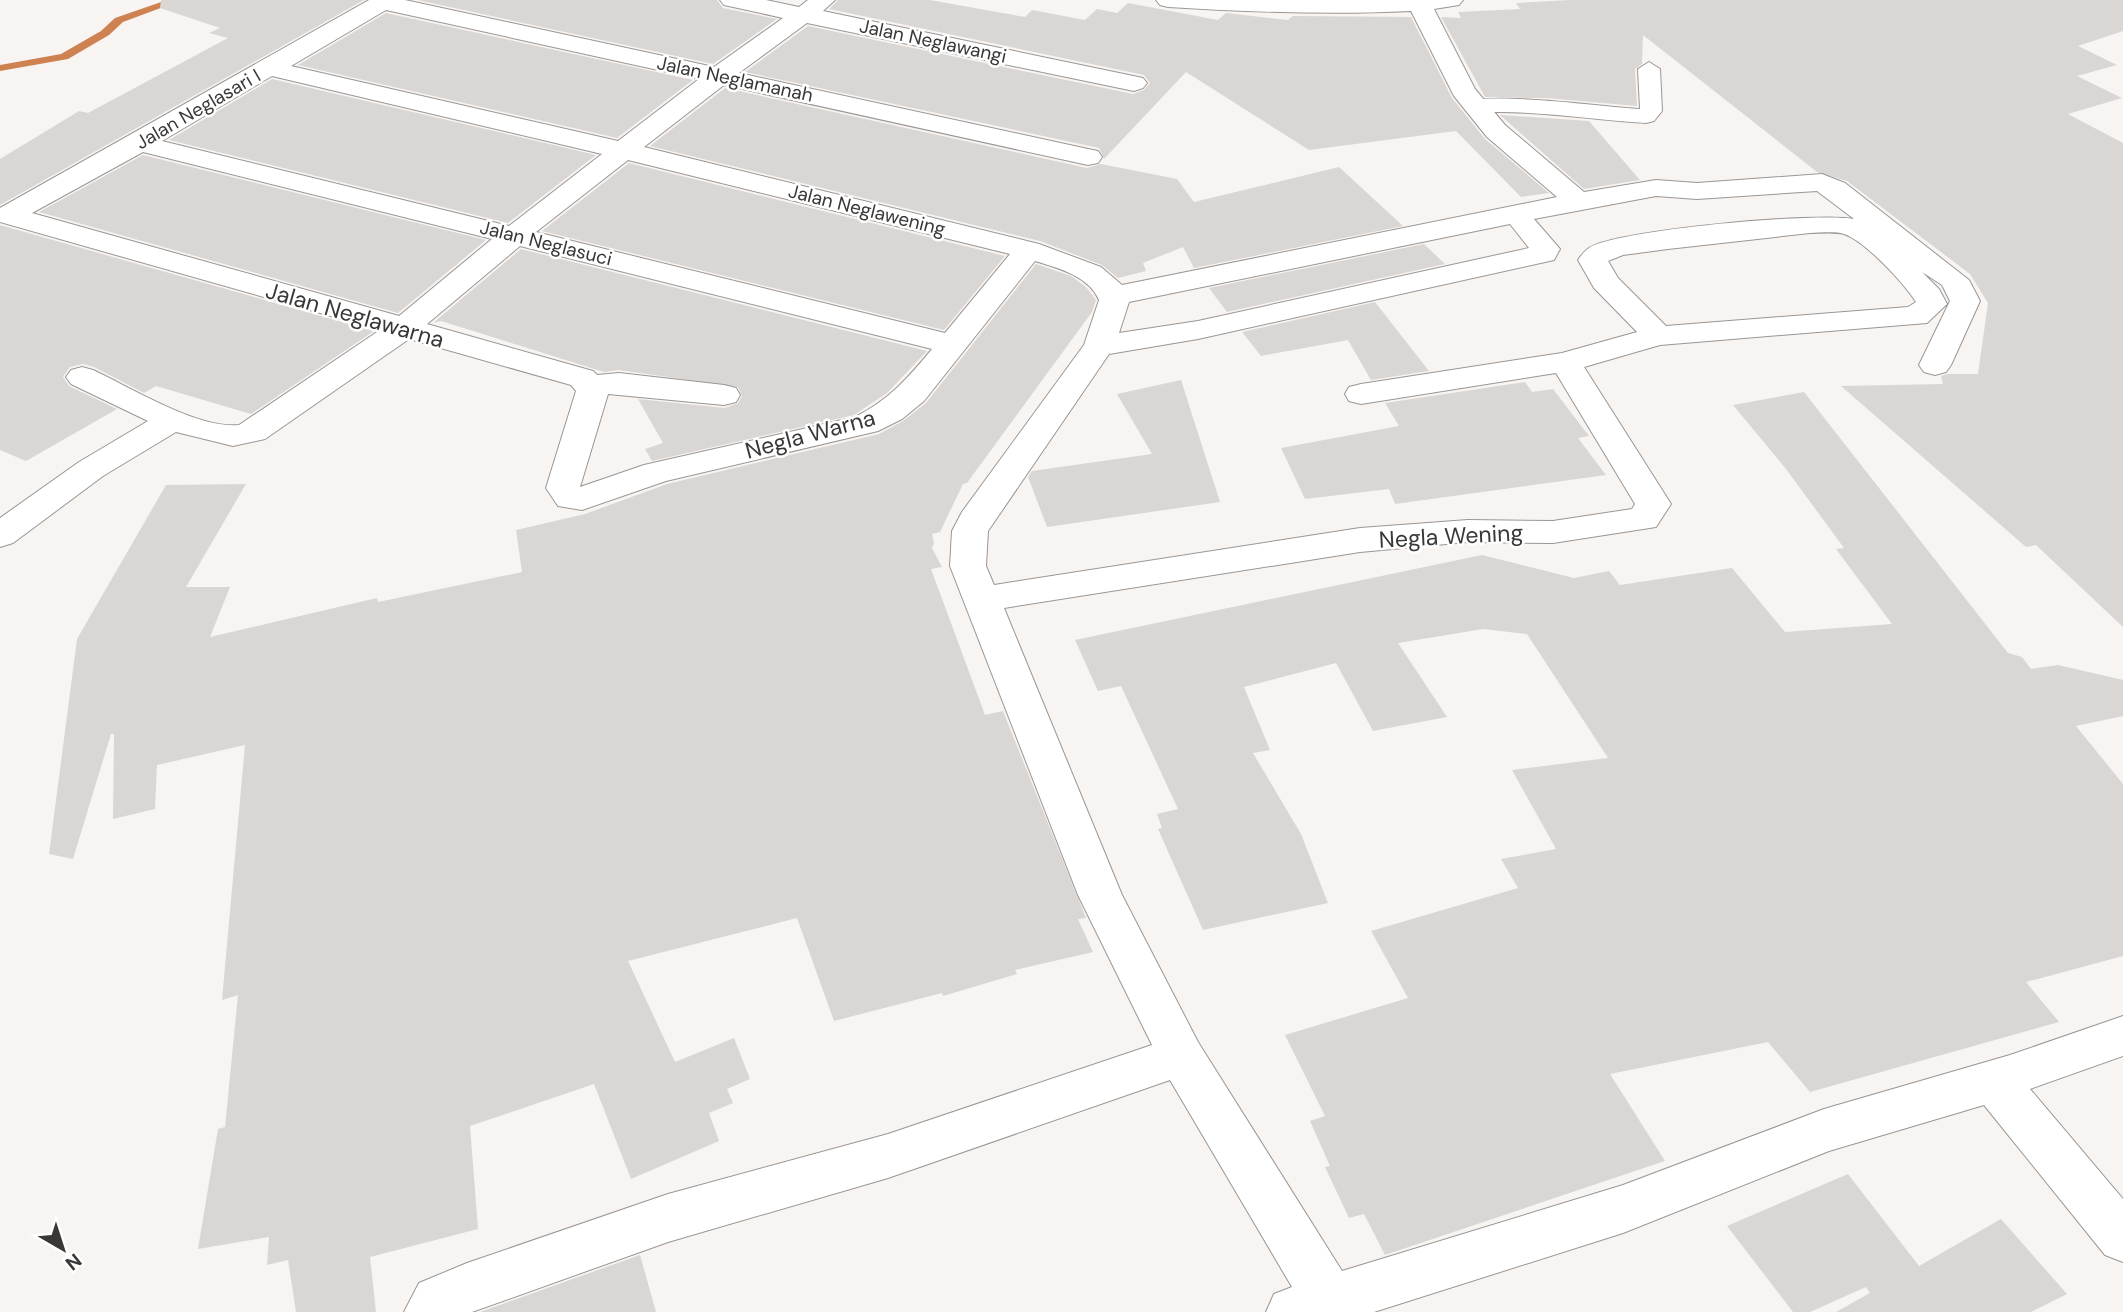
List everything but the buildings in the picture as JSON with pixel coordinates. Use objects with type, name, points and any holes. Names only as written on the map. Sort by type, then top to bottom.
[{"type":"street","name":"Jalan Neglawangi","points":[[732,0],[813,7],[1134,83]]},
{"type":"street","points":[[1168,0],[1420,4],[1451,0]]},
{"type":"street","name":"Jalan Neglasari I","points":[[4,218],[139,144],[384,1]]},
{"type":"street","name":"Jalan Neglamanah","points":[[384,1],[1088,157]]},
{"type":"street","points":[[1420,4],[1463,91],[1496,131],[1579,202]]},
{"type":"street","points":[[82,377],[173,420],[219,435],[247,434],[402,329],[515,235],[720,75],[813,7]]},
{"type":"street","name":"Jalan Neglawening","points":[[269,68],[625,151],[1029,250],[1073,265],[1106,286],[1113,296]]},
{"type":"street","name":"Jalan Neglasuci","points":[[139,144],[952,344]]},
{"type":"street","points":[[1935,365],[1965,301],[1954,280],[1904,246],[1835,189],[1822,183],[1697,191],[1656,188],[1234,269],[1113,296],[1112,312],[1099,346],[980,512],[970,531],[968,566],[1101,895],[1181,1056],[1320,1308],[1623,1209],[1824,1131],[1993,1080],[2123,1036]]},
{"type":"street","name":"Jalan Neglawarna","points":[[4,218],[582,378],[592,385]]},
{"type":"street","points":[[1099,346],[1212,327],[1544,254],[1545,249],[1524,225]]},
{"type":"street","points":[[1361,394],[1565,362],[1658,336],[1916,316],[1932,303],[1928,295],[1885,253],[1858,231],[1845,225],[1775,229],[1619,247],[1600,253],[1593,260],[1605,282],[1658,336]]},
{"type":"street","name":"Negla Warna","points":[[592,385],[563,488],[570,498],[582,499],[656,473],[866,424],[890,412],[912,394],[1029,250]]},
{"type":"street","name":"Negla Wening","points":[[981,599],[1360,540],[1468,531],[1553,532],[1643,519],[1653,504],[1565,362]]},
{"type":"street","points":[[592,385],[619,383],[724,395]]},
{"type":"street","points":[[0,535],[91,469],[173,420]]},
{"type":"street","points":[[431,1312],[438,1301],[467,1288],[668,1218],[888,1156],[1181,1056]]},
{"type":"street","points":[[1993,1080],[2123,1238]]},
{"type":"lane","points":[[1475,105],[1529,105],[1583,113],[1646,116],[1651,111],[1649,69]]},
{"type":"waterway","points":[[0,68],[64,57],[105,33],[119,20],[177,0]]}]
